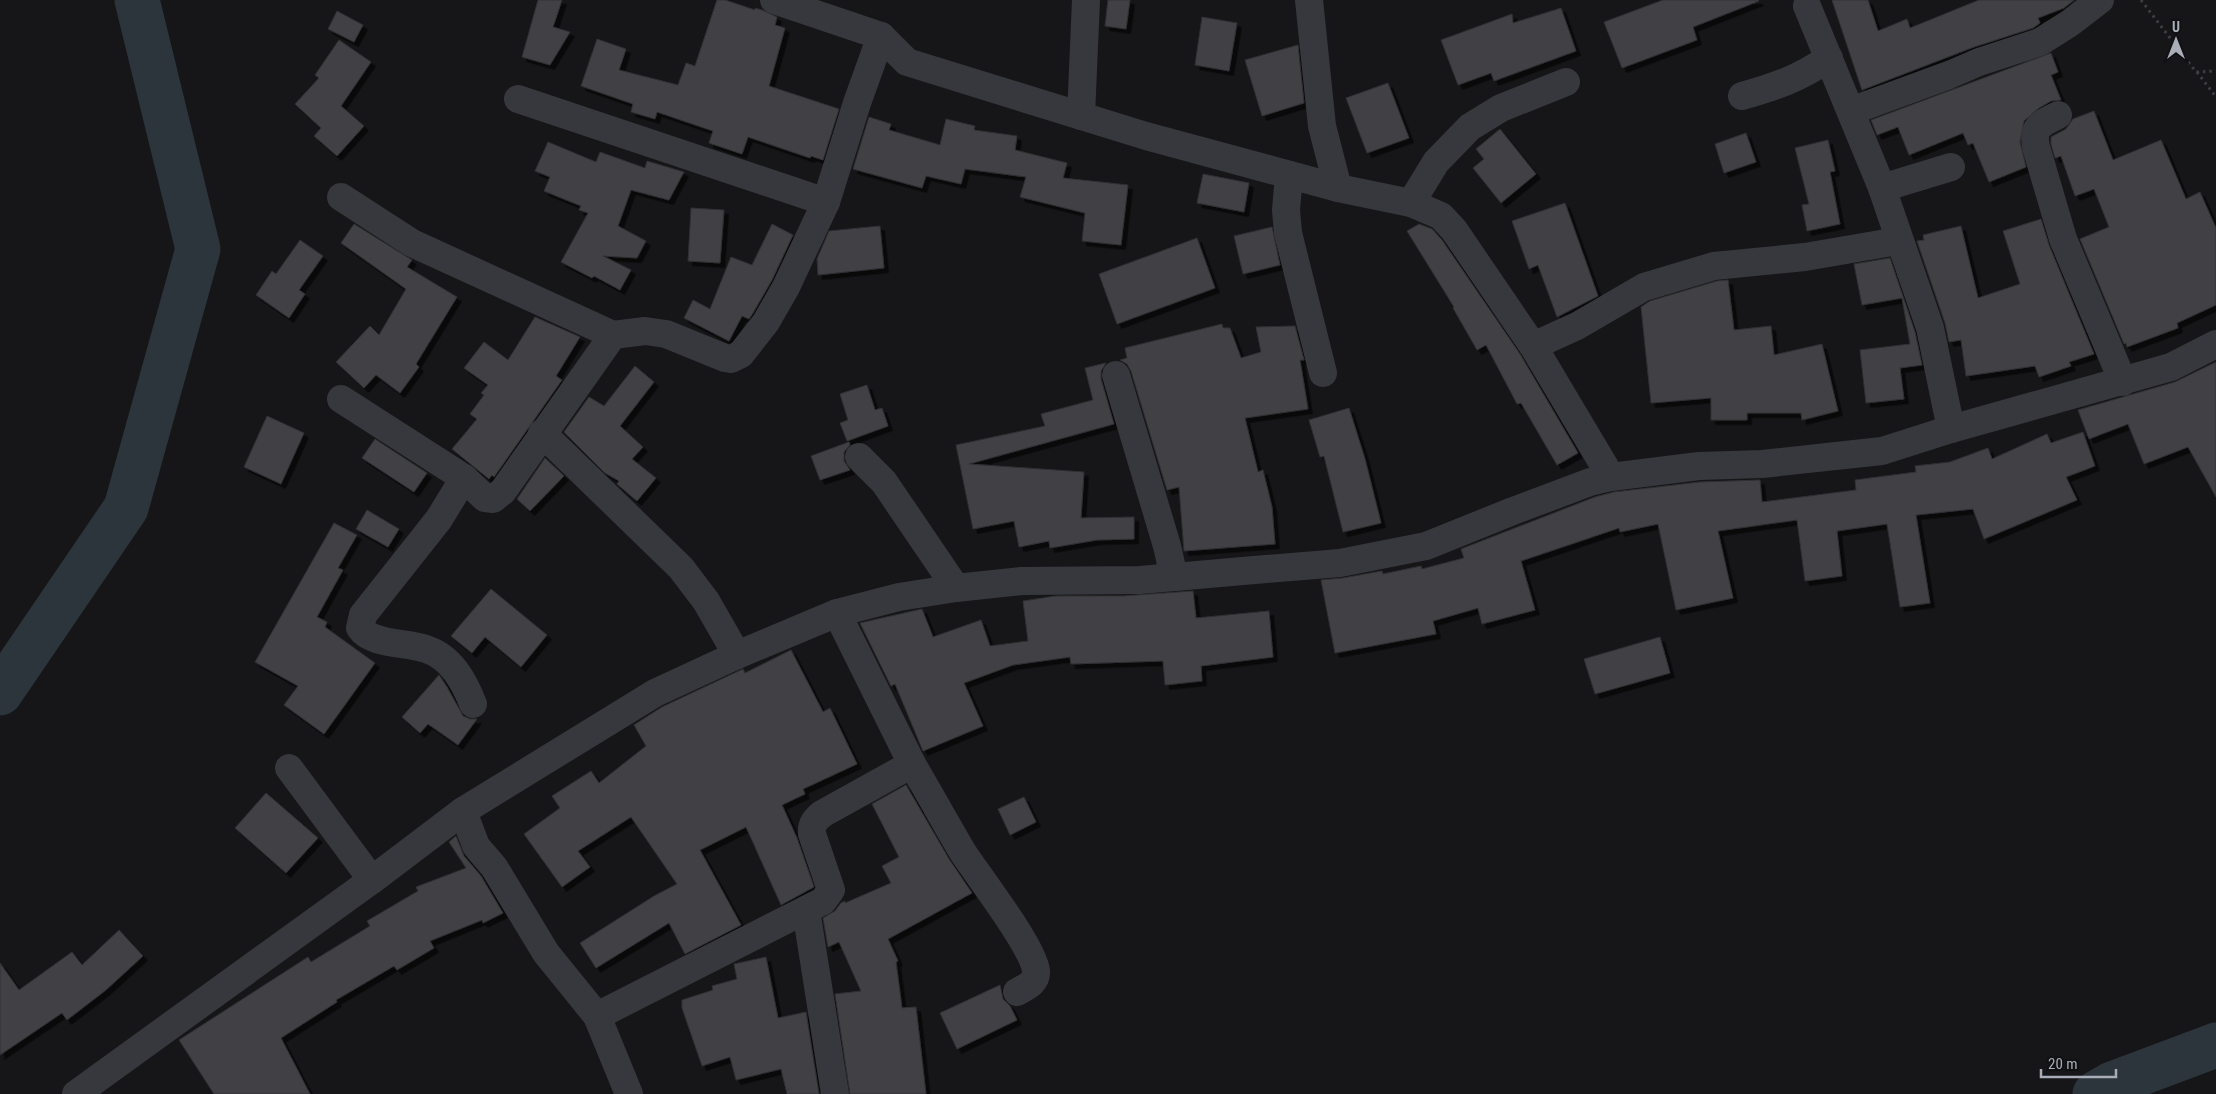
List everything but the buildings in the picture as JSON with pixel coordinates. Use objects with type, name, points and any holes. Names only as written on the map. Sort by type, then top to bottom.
[{"type":"street","points":[[774,0],[881,36],[907,62],[1146,136],[1338,188],[1411,202],[1441,216],[1454,230],[1533,346],[1611,477]]},
{"type":"street","points":[[1081,116],[1086,0]]},
{"type":"street","points":[[1309,0],[1322,126],[1338,188]]},
{"type":"street","points":[[1851,111],[1979,62],[2040,42],[2070,23],[2100,0]]},
{"type":"street","points":[[1807,6],[1882,188],[1898,241],[1930,328],[1951,429]]},
{"type":"street","points":[[341,197],[412,243],[613,335],[645,331],[666,334],[725,358],[736,357],[766,322],[826,202],[881,36]]},
{"type":"street","points":[[1742,96],[1773,88],[1807,73],[1829,58]]},
{"type":"street","points":[[1411,202],[1436,162],[1470,127],[1501,108],[1566,82]]},
{"type":"street","points":[[518,99],[826,202]]},
{"type":"street","points":[[2058,115],[2040,125],[2034,136],[2036,147],[2063,239],[2124,382]]},
{"type":"street","points":[[1882,188],[1951,167]]},
{"type":"street","points":[[1289,175],[1286,210],[1288,233],[1323,373]]},
{"type":"street","points":[[1533,346],[1577,326],[1644,287],[1714,266],[1805,257],[1898,241]]},
{"type":"street","points":[[341,399],[464,478],[485,498],[493,499],[502,491],[613,335]]},
{"type":"street","points":[[76,1094],[372,880],[464,811],[655,694],[736,655],[837,613],[899,597],[956,588],[1022,581],[1140,580],[1174,577],[1340,562],[1426,546],[1556,495],[1611,477],[1699,466],[1762,464],[1882,451],[1951,429],[2124,382],[2171,367],[2216,344]]},
{"type":"street","points":[[1116,375],[1167,546],[1174,577]]},
{"type":"street","points":[[542,433],[681,568],[706,601],[736,655]]},
{"type":"street","points":[[859,457],[884,482],[956,588]]},
{"type":"street","points":[[464,478],[438,519],[363,615],[360,628],[370,637],[426,649],[443,658],[455,670],[466,687],[473,704]]},
{"type":"street","points":[[837,613],[912,764],[963,851],[1018,933],[1034,964],[1035,978],[1032,983],[1018,992]]},
{"type":"street","points":[[597,1016],[823,901],[831,890],[812,834],[811,827],[815,820],[822,814],[912,764]]},
{"type":"street","points":[[289,768],[372,880]]},
{"type":"street","points":[[464,811],[476,846],[494,867],[546,953],[597,1016],[629,1094]]},
{"type":"street","points":[[806,910],[835,1094]]},
{"type":"path","points":[[2141,0],[2216,97]]},
{"type":"path","points":[[2196,72],[2216,70]]},
{"type":"waterway","points":[[0,693],[126,508],[198,249],[137,0]]},
{"type":"waterway","points":[[2095,1094],[2112,1084],[2216,1045]]}]
